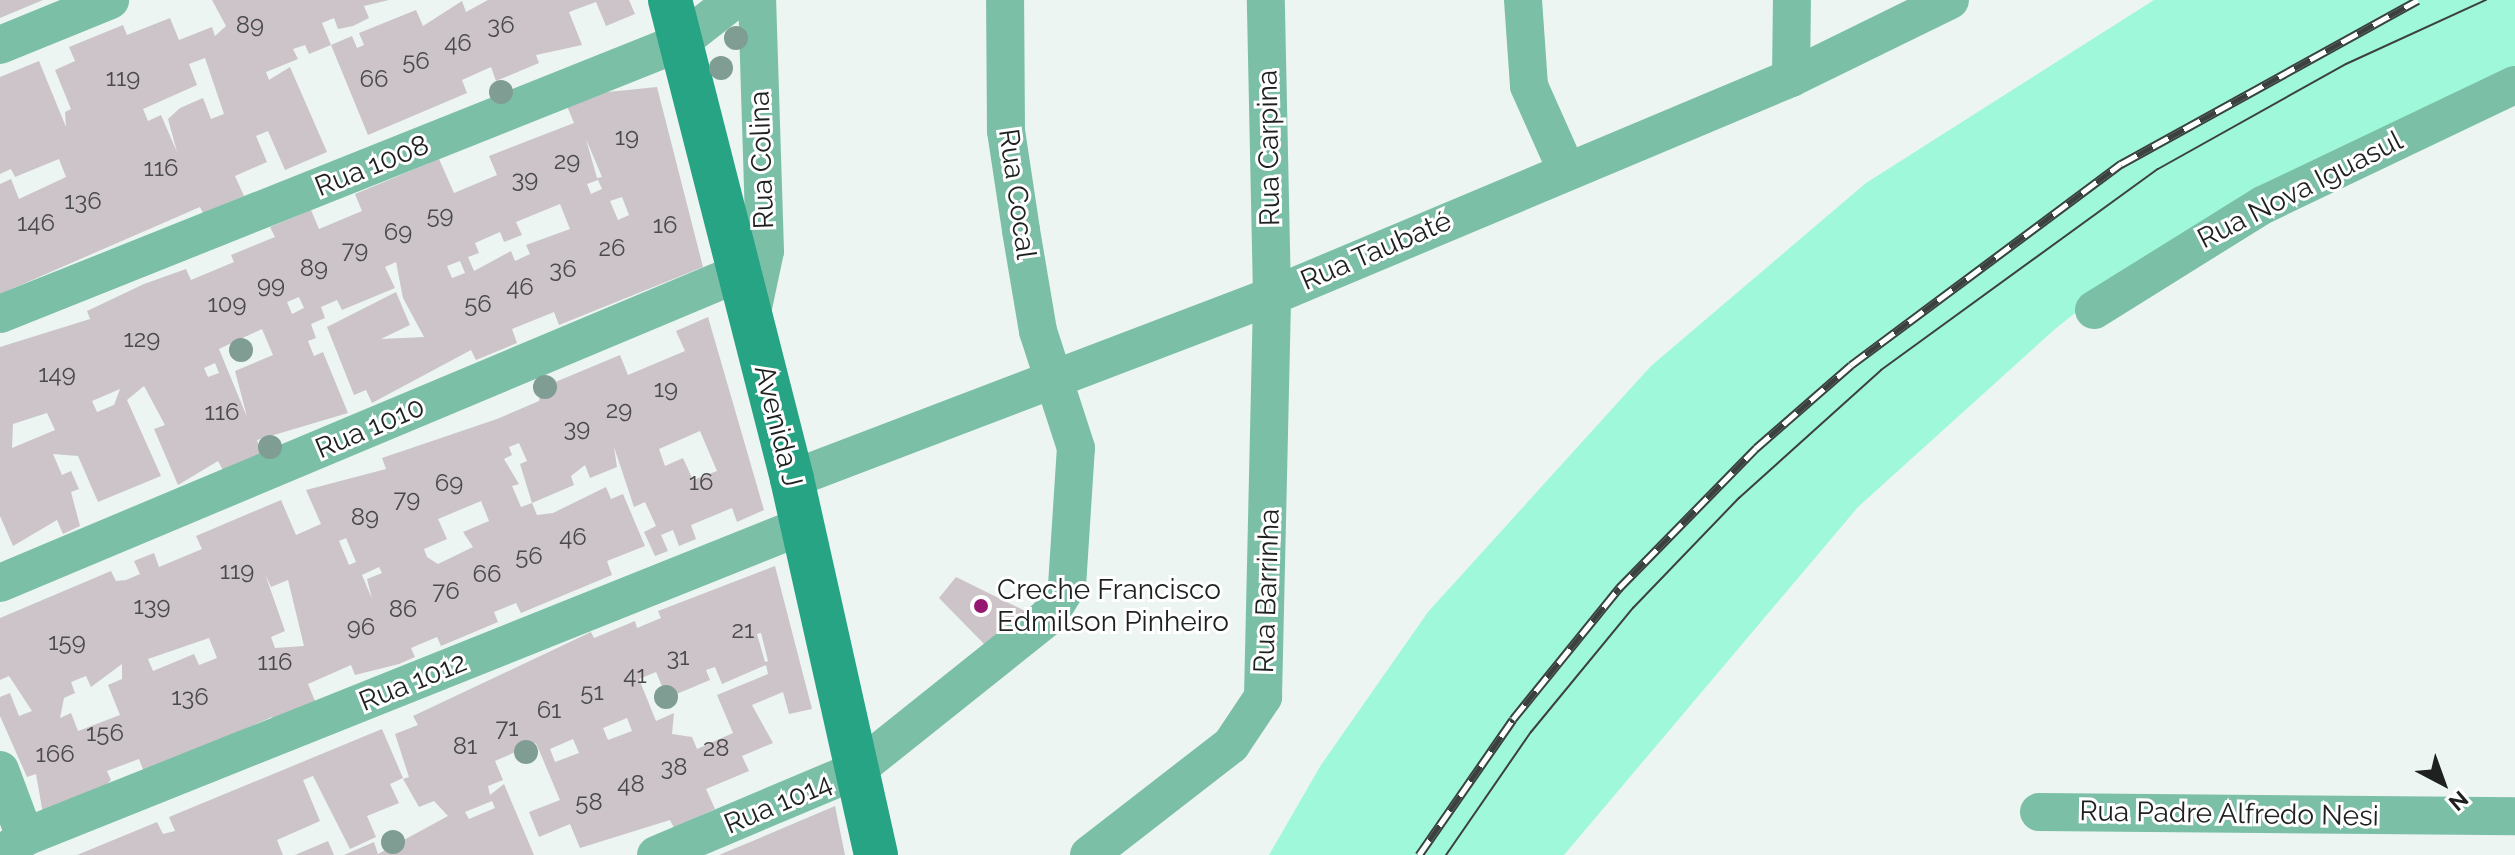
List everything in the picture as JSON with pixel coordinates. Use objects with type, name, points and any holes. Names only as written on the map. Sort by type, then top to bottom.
[{"type":"street","points":[[0,45],[110,0]]},
{"type":"street","name":"Avenida J","points":[[670,0],[792,479],[876,855]]},
{"type":"street","name":"Rua 1008","points":[[0,314],[679,43],[734,0]]},
{"type":"street","name":"Rua Colina","points":[[750,318],[765,251],[757,0]]},
{"type":"street","name":"Rua Cocal","points":[[855,771],[1048,617],[1067,586],[1076,448],[1060,383],[1038,331],[1006,131],[1005,0]]},
{"type":"street","name":"Rua Carpina","points":[[1266,0],[1272,296]]},
{"type":"street","points":[[1523,0],[1529,86],[1566,169]]},
{"type":"street","points":[[1791,78],[1792,0]]},
{"type":"street","name":"Rua Taubaté","points":[[792,479],[1060,383],[1272,296],[1566,169],[1791,78],[1950,0]]},
{"type":"street","name":"Rua Nova Iguasul","points":[[2094,310],[2263,205],[2515,85]]},
{"type":"street","name":"Rua 1010","points":[[0,583],[739,273]]},
{"type":"street","name":"Rua Barrinha","points":[[1089,855],[1231,745],[1263,697],[1272,296]]},
{"type":"street","name":"Rua 1012","points":[[13,846],[802,526]]},
{"type":"street","points":[[0,770],[13,846]]},
{"type":"street","name":"Rua 1014","points":[[656,855],[855,771]]},
{"type":"street","name":"Rua Padre Alfredo Nesi","points":[[2039,812],[2515,816]]},
{"type":"green space","points":[[2154,0],[2515,0],[2515,70],[2108,287],[2055,329],[1858,507],[1564,855],[1269,855],[1321,765],[1428,612],[1651,366],[1866,183]]},
{"type":"building","points":[[0,0],[43,0],[0,18]]},
{"type":"building","points":[[212,0],[389,0],[364,6],[369,18],[353,26],[338,29],[334,18],[322,23],[331,45],[309,54],[305,45],[293,49],[298,59],[266,72],[269,80],[290,67],[327,152],[285,170],[268,131],[256,136],[267,162],[235,176],[244,196],[203,213],[200,207],[0,294],[0,184],[11,179],[19,199],[66,177],[59,159],[15,177],[11,169],[0,174],[0,77],[39,61],[66,127],[65,112],[71,109],[55,70],[75,61],[69,47],[123,25],[127,35],[170,18],[179,40],[212,27],[215,36],[226,26]],"holes":[[[205,58],[224,114],[211,119],[203,98],[180,108],[168,119],[177,152],[161,115],[148,121],[143,109],[197,85],[189,64]]]},
{"type":"building","points":[[488,0],[629,0],[635,14],[606,26],[596,2],[569,12],[582,45],[536,55],[539,63],[496,81],[491,67],[462,80],[467,93],[368,135],[331,45],[352,36],[357,48],[364,45],[359,33],[416,10],[423,26],[462,1],[466,12]]},
{"type":"building","points":[[657,87],[703,267],[559,325],[554,312],[512,329],[517,343],[476,360],[471,350],[372,403],[366,390],[354,395],[327,327],[396,292],[410,325],[381,339],[424,337],[403,298],[396,262],[385,267],[395,288],[342,310],[337,300],[321,307],[325,318],[311,324],[316,338],[308,341],[314,356],[323,352],[348,413],[257,440],[263,456],[224,472],[218,461],[178,485],[154,429],[165,425],[144,386],[127,400],[161,476],[98,502],[78,456],[53,454],[62,475],[71,471],[79,489],[71,492],[80,526],[63,534],[57,520],[13,546],[0,516],[0,347],[90,319],[87,311],[144,284],[186,269],[191,280],[234,262],[231,255],[275,237],[270,227],[311,210],[319,229],[362,211],[355,194],[439,159],[454,193],[497,175],[489,156],[574,123],[567,106],[598,93]],"holes":[[[586,139],[602,177],[597,178]],[[598,180],[602,189],[591,194],[587,184]],[[622,197],[629,215],[618,220],[610,201]],[[560,204],[570,229],[526,245],[530,254],[515,261],[511,251],[474,271],[468,257],[479,253],[475,243],[500,232],[504,242],[522,235],[516,222]],[[460,261],[465,273],[452,278],[447,266]],[[299,297],[304,308],[292,314],[287,302]],[[262,329],[273,355],[235,371],[247,417],[219,349]],[[215,363],[219,373],[208,377],[204,368]],[[120,389],[114,405],[97,412],[92,401]],[[47,413],[55,430],[12,448],[13,424]]]},
{"type":"building","points":[[708,317],[764,510],[737,522],[732,508],[691,525],[696,539],[679,546],[673,530],[661,535],[668,551],[655,556],[644,532],[656,526],[645,502],[634,507],[614,447],[617,467],[590,478],[585,465],[571,476],[574,485],[532,503],[537,515],[553,513],[606,487],[611,499],[623,494],[645,546],[607,561],[612,575],[521,613],[516,603],[494,612],[498,622],[441,646],[437,637],[411,648],[415,657],[399,664],[355,675],[351,665],[308,684],[317,706],[275,724],[272,717],[144,772],[139,759],[107,771],[111,780],[102,789],[43,814],[36,774],[27,777],[0,716],[0,697],[10,693],[19,716],[32,711],[9,676],[0,680],[0,618],[111,571],[116,581],[126,580],[140,574],[134,561],[154,553],[159,567],[202,549],[196,536],[281,500],[296,535],[321,524],[306,490],[386,469],[382,458],[497,419],[539,401],[541,388],[620,355],[628,375],[685,351],[676,331]],"holes":[[[700,431],[717,471],[693,480],[683,458],[665,466],[659,449]],[[519,443],[527,461],[520,464],[532,503],[521,507],[512,486],[519,484],[504,459],[512,455],[509,447]],[[481,501],[489,521],[463,532],[473,547],[438,564],[427,557],[424,549],[447,539],[438,519]],[[346,538],[356,562],[349,565],[339,541]],[[379,567],[382,573],[367,579],[372,599],[362,575]],[[265,574],[271,587],[288,580],[304,646],[275,648],[271,637],[285,631]],[[209,638],[217,658],[199,665],[194,654],[153,671],[148,659]],[[122,664],[122,679],[108,685],[120,715],[78,731],[71,713],[60,718],[64,698],[75,693],[71,682],[86,676],[91,687]]]},
{"type":"building","points":[[775,566],[812,709],[789,714],[783,692],[752,705],[773,743],[742,756],[749,771],[706,789],[715,809],[674,828],[670,820],[580,848],[570,824],[539,837],[529,812],[560,800],[536,743],[495,761],[503,780],[488,786],[490,795],[504,784],[534,855],[344,855],[374,842],[378,854],[448,816],[434,801],[419,807],[403,779],[409,777],[395,734],[418,725],[413,716],[591,632],[594,638],[635,621],[637,628],[661,618],[658,611]],"holes":[[[761,633],[768,661],[765,662],[757,634]],[[766,665],[768,674],[717,695],[733,733],[697,749],[692,737],[672,734],[674,713],[656,721],[639,679],[656,672],[667,698],[710,680],[706,670],[715,667],[722,684]],[[627,718],[632,731],[608,740],[603,728]],[[573,739],[579,753],[555,762],[550,749]],[[492,801],[495,808],[469,819],[465,812]]]},
{"type":"building","name":"Creche Francisco Edmilson Pinheiro","points":[[956,577],[1031,614],[990,650],[939,598]]},
{"type":"building","points":[[382,729],[403,778],[390,784],[399,803],[367,816],[376,837],[350,849],[313,776],[303,780],[320,821],[277,840],[283,855],[77,855],[157,822],[163,834],[175,831],[169,817]]},
{"type":"building","points":[[835,806],[845,855],[719,855],[755,840]]},
{"type":"building","points":[[328,841],[334,855],[295,855]]},
{"type":"tram line","points":[[1446,855],[1531,732],[1633,608],[1739,498],[1881,370],[2158,169],[2346,64],[2486,0]]},
{"type":"railway","points":[[1419,855],[1513,719],[1619,588],[1756,448],[1851,365],[2121,164],[2418,0]]},
{"type":"place","name":"Creche Francisco Edmilson Pinheiro","points":[[981,606]]}]
